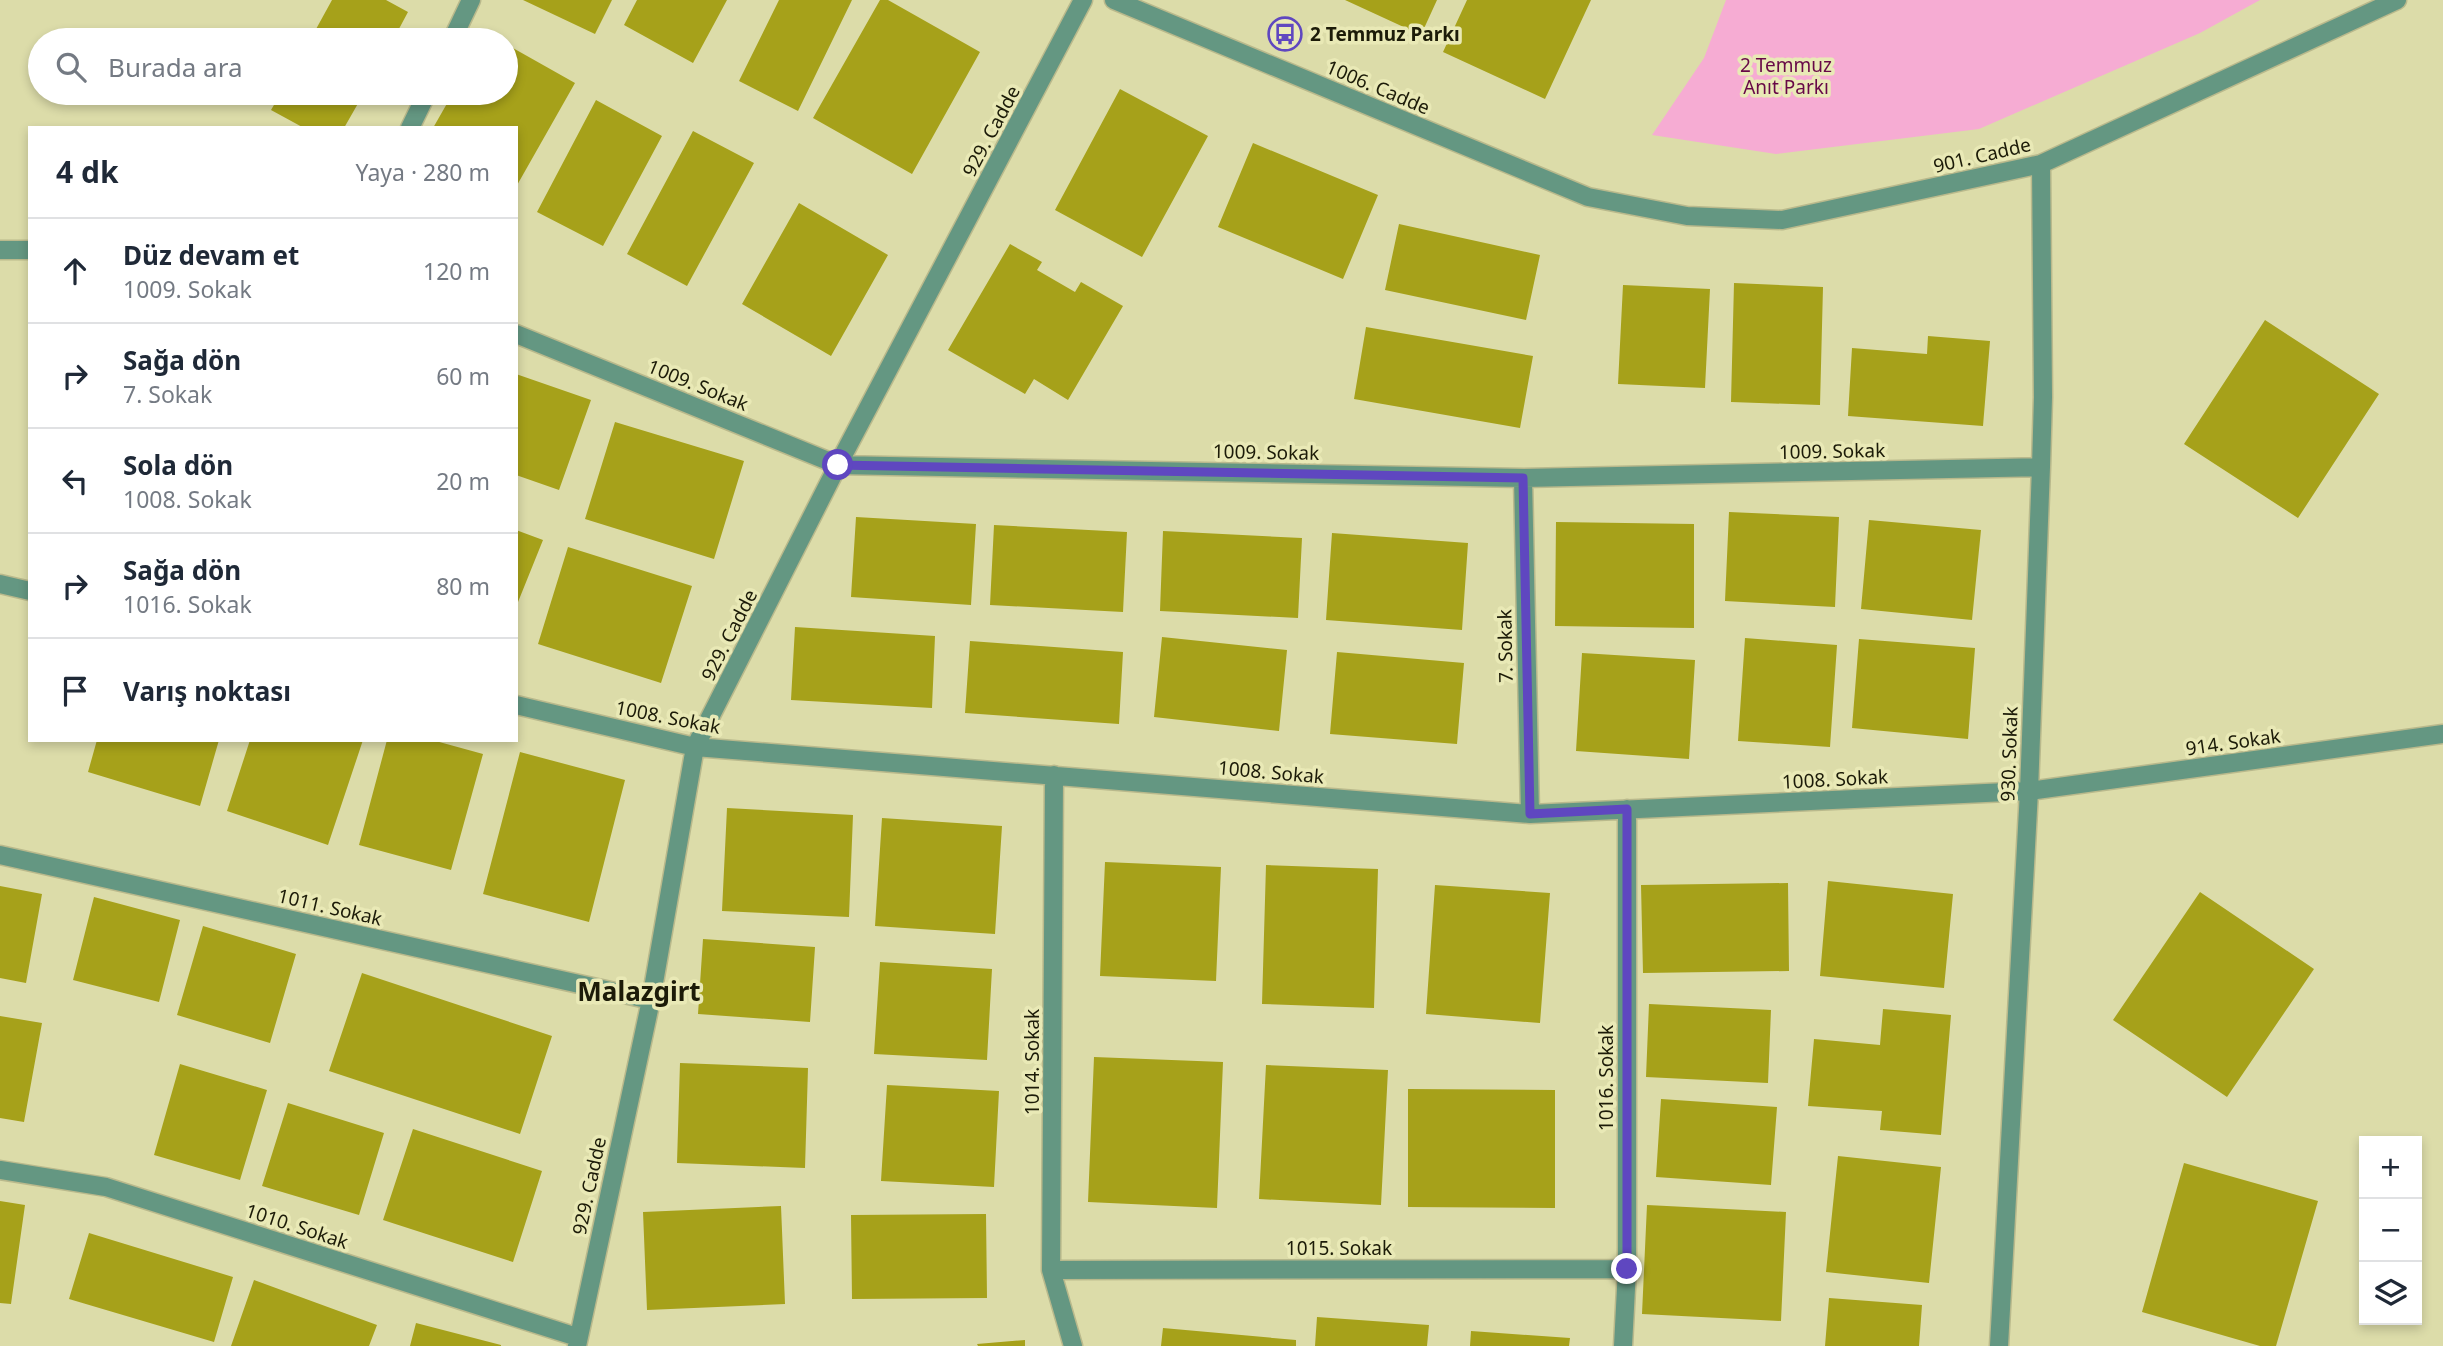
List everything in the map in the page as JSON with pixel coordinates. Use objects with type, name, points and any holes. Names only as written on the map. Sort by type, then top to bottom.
[{"type":"street","points":[[458,28],[471,0]]},
{"type":"street","name":"929. Cadde","points":[[577,1342],[651,1000],[695,747],[838,465],[1083,0]]},
{"type":"street","name":"1006. Cadde","points":[[1114,0],[1588,197]]},
{"type":"street","name":"901. Cadde","points":[[1588,197],[1687,216],[1782,220],[2041,164],[2398,0]]},
{"type":"street","points":[[411,126],[421,105]]},
{"type":"street","name":"930. Sokak","points":[[1999,1346],[2029,791],[2041,467],[2041,164]]},
{"type":"street","points":[[0,250],[28,250]]},
{"type":"street","name":"1009. Sokak","points":[[518,335],[838,465],[1523,478],[2041,467]]},
{"type":"street","name":"7. Sokak","points":[[1523,478],[1530,814]]},
{"type":"street","points":[[0,584],[28,591]]},
{"type":"street","name":"1008. Sokak","points":[[518,705],[695,747],[1530,814],[2029,791]]},
{"type":"street","name":"914. Sokak","points":[[2029,791],[2443,734]]},
{"type":"street","name":"1014. Sokak","points":[[1054,775],[1051,1270],[1073,1346]]},
{"type":"street","name":"1016. Sokak","points":[[1623,1346],[1627,1269],[1627,809]]},
{"type":"street","name":"1011. Sokak","points":[[0,855],[651,1000]]},
{"type":"street","name":"1010. Sokak","points":[[0,1170],[106,1187],[577,1342]]},
{"type":"street","name":"1015. Sokak","points":[[1051,1270],[1627,1269]]},
{"type":"green space","name":"2 Temmuz Anıt Parkı","points":[[1726,0],[2260,0],[2200,33],[1979,129],[1776,154],[1652,135],[1704,58]]},
{"type":"building","points":[[332,0],[386,0],[408,12],[399,28],[317,28]]},
{"type":"building","points":[[523,0],[612,0],[595,34]]},
{"type":"building","points":[[637,0],[727,0],[693,63],[624,25]]},
{"type":"building","points":[[779,0],[852,0],[798,111],[739,81]]},
{"type":"building","points":[[880,0],[888,0],[980,52],[912,174],[813,118]]},
{"type":"building","points":[[1345,0],[1437,0],[1421,35]]},
{"type":"building","points":[[1467,0],[1591,0],[1545,99],[1443,52]]},
{"type":"building","points":[[518,51],[575,83],[518,183],[518,126],[434,126],[446,105],[518,105]]},
{"type":"building","points":[[1120,89],[1208,136],[1142,257],[1055,210]]},
{"type":"building","points":[[596,100],[662,136],[603,246],[537,212]]},
{"type":"building","points":[[274,105],[357,105],[345,126],[300,126],[271,110]]},
{"type":"building","points":[[693,131],[754,163],[687,286],[627,254]]},
{"type":"building","points":[[1253,143],[1378,195],[1343,279],[1218,227]]},
{"type":"building","points":[[799,203],[888,255],[831,356],[742,304]]},
{"type":"building","points":[[1399,224],[1540,255],[1526,320],[1385,290]]},
{"type":"building","points":[[1010,244],[1042,262],[1037,270],[1075,292],[1081,282],[1123,306],[1068,400],[1034,379],[1025,394],[948,350]]},
{"type":"building","points":[[1734,283],[1823,287],[1820,405],[1731,402]]},
{"type":"building","points":[[1623,285],[1710,289],[1705,388],[1618,384]]},
{"type":"building","points":[[2265,320],[2379,394],[2298,518],[2184,444]]},
{"type":"building","points":[[1366,327],[1533,356],[1520,428],[1354,399]]},
{"type":"building","points":[[1928,336],[1990,341],[1983,426],[1848,416],[1852,348],[1927,354]]},
{"type":"building","points":[[518,375],[591,400],[559,490],[518,476]]},
{"type":"building","points":[[615,422],[744,461],[714,559],[585,519]]},
{"type":"building","points":[[1729,512],[1839,517],[1835,607],[1725,601]]},
{"type":"building","points":[[856,517],[976,524],[971,605],[851,597]]},
{"type":"building","points":[[1869,520],[1981,530],[1972,620],[1861,609]]},
{"type":"building","points":[[1556,522],[1694,524],[1694,628],[1555,626]]},
{"type":"building","points":[[994,525],[1127,532],[1123,612],[990,605]]},
{"type":"building","points":[[518,531],[543,540],[518,602]]},
{"type":"building","points":[[1163,531],[1302,538],[1298,618],[1160,611]]},
{"type":"building","points":[[1332,533],[1468,543],[1462,630],[1326,620]]},
{"type":"building","points":[[568,547],[692,586],[661,683],[538,644]]},
{"type":"building","points":[[795,627],[935,636],[932,708],[791,700]]},
{"type":"building","points":[[1162,637],[1287,650],[1279,731],[1154,717]]},
{"type":"building","points":[[1745,638],[1837,645],[1830,747],[1738,741]]},
{"type":"building","points":[[1859,639],[1975,648],[1968,739],[1852,728]]},
{"type":"building","points":[[970,641],[1123,652],[1119,724],[965,713]]},
{"type":"building","points":[[1337,652],[1464,663],[1457,744],[1330,734]]},
{"type":"building","points":[[1582,653],[1695,660],[1689,759],[1576,751]]},
{"type":"building","points":[[96,742],[218,742],[200,806],[88,772]]},
{"type":"building","points":[[249,742],[362,742],[328,845],[227,811]]},
{"type":"building","points":[[386,742],[439,742],[483,754],[451,870],[359,845]]},
{"type":"building","points":[[520,752],[625,780],[589,922],[483,894]]},
{"type":"building","points":[[727,808],[853,815],[849,917],[722,911]]},
{"type":"building","points":[[882,818],[1002,826],[995,934],[875,926]]},
{"type":"building","points":[[1105,862],[1221,867],[1216,981],[1100,976]]},
{"type":"building","points":[[1266,865],[1378,869],[1374,1008],[1262,1004]]},
{"type":"building","points":[[1828,881],[1953,894],[1944,988],[1820,976]]},
{"type":"building","points":[[1788,883],[1789,971],[1643,973],[1641,885]]},
{"type":"building","points":[[1435,885],[1550,893],[1540,1023],[1426,1014]]},
{"type":"building","points":[[0,886],[42,894],[26,983],[0,978]]},
{"type":"building","points":[[2200,892],[2314,969],[2227,1097],[2113,1020]]},
{"type":"building","points":[[94,897],[180,920],[159,1002],[73,980]]},
{"type":"building","points":[[203,926],[296,954],[270,1043],[177,1015]]},
{"type":"building","points":[[703,939],[815,947],[810,1022],[698,1014]]},
{"type":"building","points":[[880,962],[992,969],[987,1060],[874,1054]]},
{"type":"building","points":[[362,973],[552,1036],[520,1134],[329,1071]]},
{"type":"building","points":[[1649,1004],[1771,1010],[1768,1083],[1646,1077]]},
{"type":"building","points":[[1883,1009],[1951,1015],[1941,1135],[1880,1130],[1882,1111],[1808,1106],[1814,1039],[1880,1045]]},
{"type":"building","points":[[0,1016],[42,1023],[24,1122],[0,1118]]},
{"type":"building","points":[[1094,1057],[1223,1062],[1217,1208],[1088,1202]]},
{"type":"building","points":[[680,1063],[808,1068],[805,1168],[677,1163]]},
{"type":"building","points":[[180,1064],[267,1090],[240,1180],[154,1155]]},
{"type":"building","points":[[1266,1065],[1388,1070],[1381,1205],[1259,1199]]},
{"type":"building","points":[[887,1085],[999,1091],[994,1187],[881,1181]]},
{"type":"building","points":[[1408,1089],[1555,1090],[1555,1208],[1408,1207]]},
{"type":"building","points":[[1661,1099],[1777,1107],[1771,1185],[1656,1177]]},
{"type":"building","points":[[288,1103],[384,1133],[359,1215],[262,1186]]},
{"type":"building","points":[[413,1129],[542,1171],[513,1262],[383,1220]]},
{"type":"building","points":[[1838,1156],[1941,1167],[1929,1283],[1826,1272]]},
{"type":"building","points":[[2184,1163],[2318,1201],[2276,1346],[2260,1346],[2142,1312]]},
{"type":"building","points":[[0,1201],[25,1205],[11,1304],[0,1303]]},
{"type":"building","points":[[1647,1205],[1786,1212],[1781,1321],[1642,1314]]},
{"type":"building","points":[[781,1206],[785,1304],[647,1310],[643,1212]]},
{"type":"building","points":[[986,1214],[987,1298],[852,1299],[851,1215]]},
{"type":"building","points":[[89,1233],[233,1277],[214,1342],[69,1299]]},
{"type":"building","points":[[254,1280],[377,1325],[369,1346],[231,1346]]},
{"type":"building","points":[[1829,1298],[1922,1305],[1919,1346],[1825,1346]]},
{"type":"building","points":[[1317,1317],[1429,1325],[1427,1346],[1315,1346]]},
{"type":"building","points":[[416,1323],[501,1345],[501,1346],[410,1346]]},
{"type":"building","points":[[1163,1328],[1296,1340],[1296,1346],[1161,1346]]},
{"type":"building","points":[[1471,1331],[1570,1338],[1569,1346],[1470,1346]]},
{"type":"building","points":[[1025,1340],[1025,1346],[977,1344]]},
{"type":"place","name":"2 Temmuz Parkı","points":[[1285,34]]},
{"type":"district","name":"Malazgirt","points":[[639,992]]},
{"type":"route","points":[[838,465],[1523,478],[1530,814],[1627,809],[1627,1269]]}]
